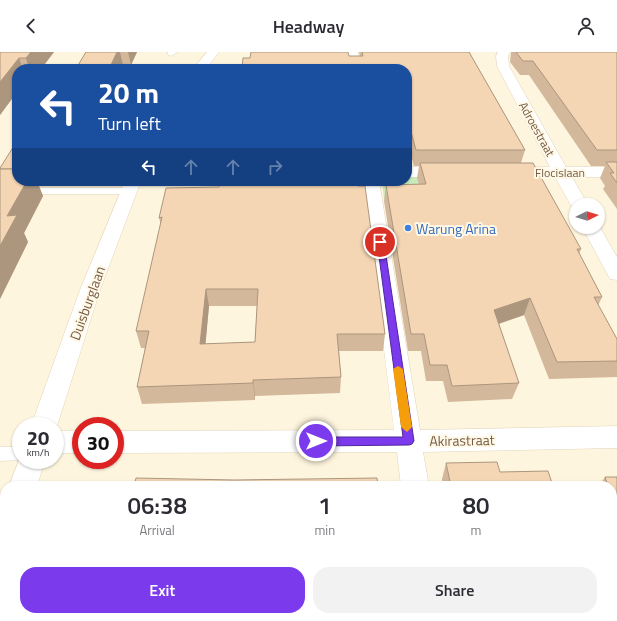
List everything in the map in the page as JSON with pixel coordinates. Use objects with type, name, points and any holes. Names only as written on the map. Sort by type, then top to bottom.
[{"type":"street","points":[[203,64],[214,52]]},
{"type":"street","points":[[352,52],[354,64]]},
{"type":"street","name":"Adroestraat","points":[[504,52],[502,56],[503,66],[575,198]]},
{"type":"street","points":[[412,172],[461,172]]},
{"type":"street","name":"Flocislaan","points":[[492,172],[617,172]]},
{"type":"street","name":"Duisburglaan","points":[[47,417],[90,290],[131,186]]},
{"type":"street","points":[[372,186],[414,481]]},
{"type":"street","points":[[595,234],[617,274]]},
{"type":"street","name":"Akirastraat","points":[[124,442],[409,441],[617,437]]},
{"type":"street","points":[[25,481],[29,469]]},
{"type":"lane","points":[[0,191],[131,186]]},
{"type":"lane","points":[[0,454],[12,454]]},
{"type":"green space","points":[[412,177],[421,177],[426,199],[384,199],[383,186],[412,186]]},
{"type":"building","points":[[0,52],[31,52],[26,58],[19,58],[14,64],[12,64],[12,67],[0,82]]},
{"type":"building","points":[[86,52],[117,52],[111,64],[79,64]]},
{"type":"building","points":[[251,52],[348,52],[349,56],[363,56],[362,52],[469,52],[525,150],[416,150],[412,135],[412,64],[242,64],[243,58],[250,58]]},
{"type":"building","points":[[516,52],[617,52],[617,150],[597,150],[533,61],[523,61]]},
{"type":"building","points":[[12,149],[12,169],[0,168]]},
{"type":"building","points":[[606,162],[617,162],[617,183],[610,173],[614,173]]},
{"type":"building","points":[[420,163],[533,163],[569,228],[569,234],[573,234],[581,249],[577,249],[602,297],[594,297],[617,339],[617,361],[557,362],[530,298],[494,310],[519,383],[452,386],[447,365],[430,365],[424,334],[411,334],[386,186],[412,186],[412,184],[426,184]]},
{"type":"building","points":[[0,169],[12,169],[12,186],[24,186],[7,216],[17,215],[0,246]]},
{"type":"building","points":[[219,186],[365,186],[385,334],[337,334],[341,377],[253,380],[253,383],[137,387],[149,331],[136,331],[162,217],[159,218],[166,188]],"holes":[[[206,289],[258,289],[255,342],[200,344]]]},
{"type":"building","points":[[497,462],[500,472],[548,471],[551,481],[450,481],[446,463]]},
{"type":"building","points":[[605,477],[617,477],[617,481],[606,481]]},
{"type":"building","points":[[136,478],[234,480],[377,478],[377,481],[135,481]]},
{"type":"slow traffic","points":[[398,369],[407,427]]},
{"type":"place","name":"Warung Arina","points":[[408,228]]},
{"type":"route","points":[[316,441],[409,441],[380,242]]}]
